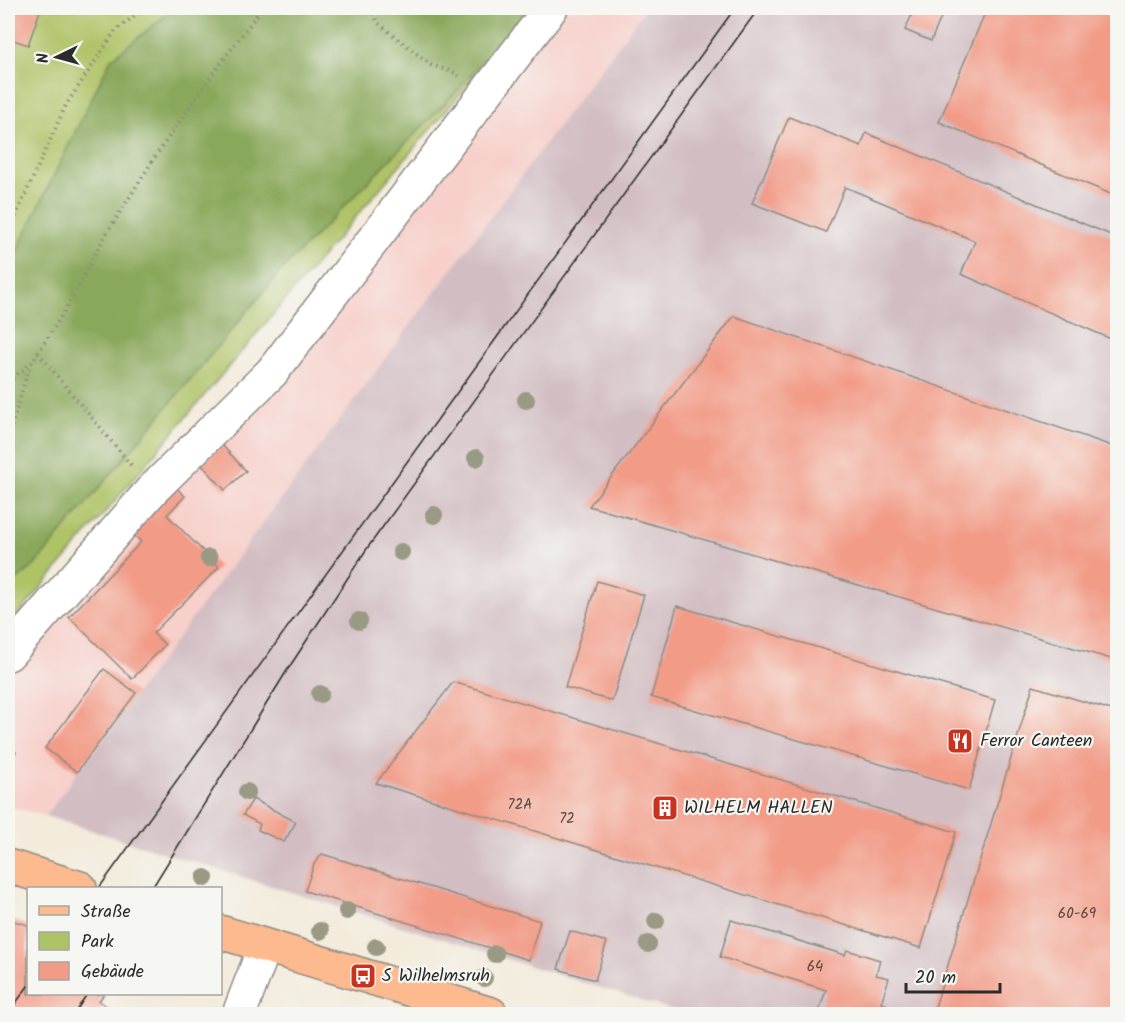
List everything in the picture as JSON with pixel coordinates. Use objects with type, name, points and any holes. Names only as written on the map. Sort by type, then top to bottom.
[{"type":"main road","points":[[8,866],[77,887]]},
{"type":"main road","points":[[222,933],[491,1014]]},
{"type":"street","points":[[8,654],[152,490],[272,372],[551,8]]},
{"type":"street","points":[[239,1014],[265,946]]},
{"type":"path","points":[[8,233],[66,105],[116,30],[145,8]]},
{"type":"path","points":[[8,382],[30,364],[38,353],[64,312],[106,234],[155,157],[262,8]]},
{"type":"path","points":[[370,8],[378,23],[431,65],[456,74],[483,98]]},
{"type":"path","points":[[38,353],[152,490]]},
{"type":"path","points":[[8,438],[30,364]]},
{"type":"shaded area","points":[[560,8],[646,8],[45,816],[8,806],[8,663]]},
{"type":"shaded area","points":[[646,8],[1117,8],[1117,1014],[685,1014],[45,816]]},
{"type":"green space","points":[[8,8],[533,8],[8,627]]},
{"type":"green space","points":[[175,8],[530,8],[457,91],[281,271],[34,566],[8,587],[8,269],[111,59]]},
{"type":"building","points":[[8,8],[41,8],[28,45],[8,38]]},
{"type":"building","points":[[915,8],[945,8],[931,41],[905,30]]},
{"type":"building","points":[[987,8],[1118,8],[1118,197],[939,122]]},
{"type":"building","points":[[789,117],[861,146],[866,133],[1118,238],[1118,342],[961,274],[975,241],[845,187],[826,232],[752,203]]},
{"type":"building","points":[[734,316],[1118,448],[1118,661],[589,506]]},
{"type":"building","points":[[222,445],[246,471],[225,490],[201,464]]},
{"type":"building","points":[[172,484],[185,496],[167,515],[219,567],[153,633],[165,645],[132,679],[69,617],[141,542],[128,529]]},
{"type":"building","points":[[597,581],[644,595],[612,701],[565,687]]},
{"type":"building","points":[[677,606],[995,700],[969,790],[651,697]]},
{"type":"building","points":[[104,669],[136,693],[77,772],[45,748]]},
{"type":"building","name":"WILHELM HALLEN","points":[[453,682],[956,832],[921,948],[376,783]]},
{"type":"building","points":[[1033,686],[1118,712],[1118,1014],[933,1014]]},
{"type":"building","points":[[8,745],[16,752],[8,762]]},
{"type":"building","points":[[253,799],[296,822],[284,842],[258,830],[260,824],[243,815]]},
{"type":"building","points":[[322,854],[540,921],[529,960],[305,891],[314,864]]},
{"type":"building","points":[[731,920],[845,955],[847,950],[880,960],[876,975],[889,978],[881,1003],[887,1005],[884,1014],[818,1014],[826,990],[720,957]]},
{"type":"building","points":[[14,921],[27,925],[27,995],[103,995],[99,1001],[105,1005],[98,1014],[8,1014],[8,931]]},
{"type":"building","points":[[570,931],[607,942],[595,980],[558,969]]},
{"type":"tram line","points":[[100,887],[735,8]]},
{"type":"tram line","points":[[153,887],[288,669],[366,550],[759,8]]},
{"type":"tram line","points":[[8,1014],[27,987]]},
{"type":"tram line","points":[[74,1014],[86,995]]},
{"type":"place","name":"Ferror Canteen","points":[[960,741]]},
{"type":"place","name":"WILHELM HALLEN","points":[[665,808]]},
{"type":"place","name":"S Wilhelmsruh","points":[[363,976]]}]
